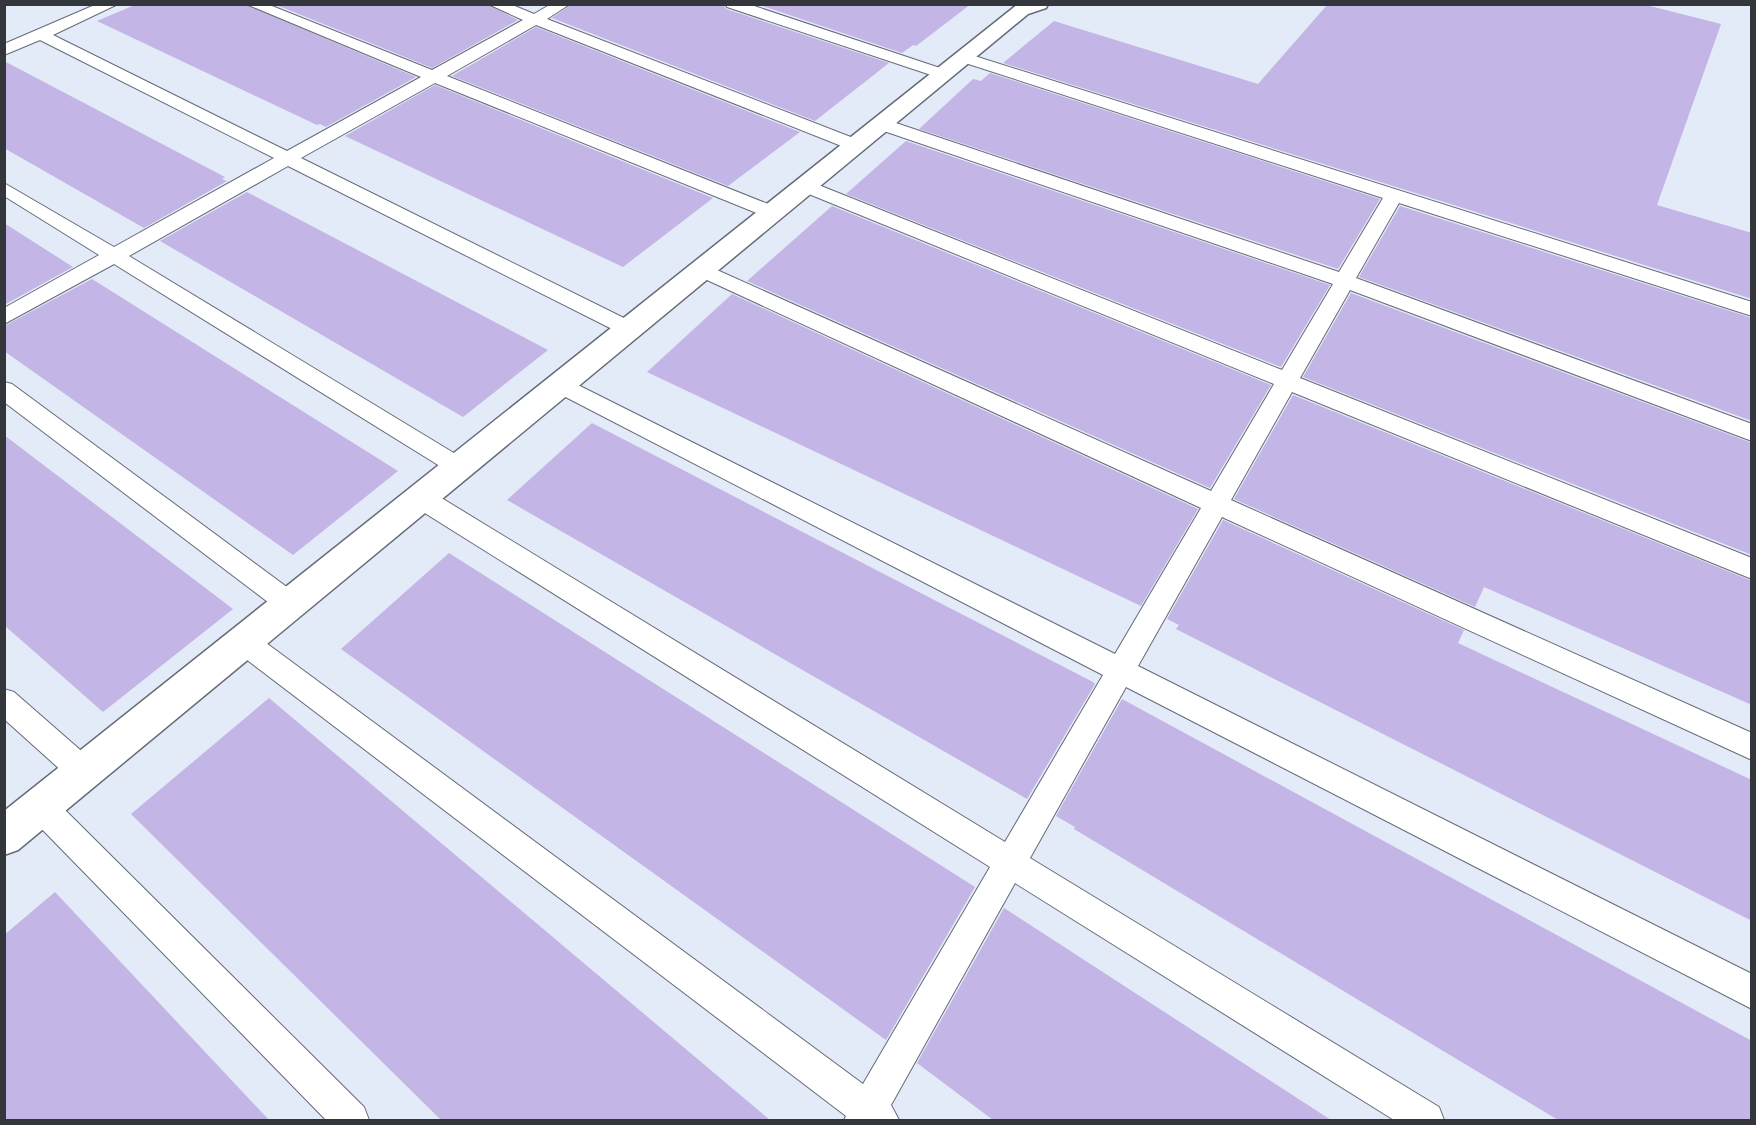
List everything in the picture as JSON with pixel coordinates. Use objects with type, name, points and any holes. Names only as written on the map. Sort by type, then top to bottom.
[{"type":"street","points":[[4,836],[1021,10],[1039,4]]},
{"type":"lane","points":[[253,4],[771,213]]},
{"type":"lane","points":[[495,4],[855,145]]},
{"type":"lane","points":[[4,317],[563,4]]},
{"type":"lane","points":[[732,4],[1394,195],[1752,309]]},
{"type":"lane","points":[[4,50],[101,6]]},
{"type":"lane","points":[[41,35],[629,329]]},
{"type":"lane","points":[[881,124],[1345,281],[1752,433]]},
{"type":"lane","points":[[805,186],[1752,569]]},
{"type":"lane","points":[[4,188],[459,467]]},
{"type":"lane","points":[[244,642],[871,1117],[1011,863],[1394,195]]},
{"type":"lane","points":[[701,270],[1752,747]]},
{"type":"lane","points":[[560,385],[1752,992]]},
{"type":"lane","points":[[4,390],[290,604]]},
{"type":"lane","points":[[421,498],[1426,1120]]},
{"type":"lane","points":[[4,701],[84,772]]},
{"type":"lane","points":[[41,807],[351,1120]]},
{"type":"building","points":[[137,4],[244,4],[416,77],[326,127],[317,125],[97,21]]},
{"type":"building","points":[[274,4],[486,4],[518,20],[432,68]]},
{"type":"building","points":[[572,4],[723,4],[726,9],[889,63],[815,121],[552,18]]},
{"type":"building","points":[[757,4],[971,4],[916,46],[913,45],[902,53]]},
{"type":"building","points":[[1328,4],[1642,4],[1721,24],[1657,205],[1752,233],[1752,299],[1003,63],[1054,21],[1258,84]]},
{"type":"building","points":[[536,27],[800,132],[728,186],[452,76]]},
{"type":"building","points":[[4,61],[225,177],[222,179],[227,181],[144,228],[4,148]]},
{"type":"building","points":[[990,73],[1380,199],[1338,269],[919,129],[973,79],[981,81]]},
{"type":"building","points":[[435,85],[713,198],[623,267],[345,136]]},
{"type":"building","points":[[906,141],[1330,285],[1281,367],[846,194]]},
{"type":"building","points":[[247,192],[548,350],[463,417],[160,241]]},
{"type":"building","points":[[832,206],[1271,385],[1210,488],[747,281]]},
{"type":"building","points":[[1400,206],[1752,318],[1752,421],[1359,277]]},
{"type":"building","points":[[4,223],[73,267],[4,305]]},
{"type":"building","points":[[92,279],[398,471],[293,555],[4,351],[4,326]]},
{"type":"building","points":[[1351,293],[1752,443],[1752,555],[1303,377]]},
{"type":"building","points":[[732,294],[1198,509],[1141,606],[647,372]]},
{"type":"building","points":[[1293,395],[1752,581],[1752,705],[1484,587],[1475,607],[1234,499]]},
{"type":"building","points":[[592,423],[1093,682],[1095,684],[1027,799],[507,500]]},
{"type":"building","points":[[4,435],[233,609],[103,712],[4,625]]},
{"type":"building","points":[[1223,520],[1464,630],[1458,643],[1752,780],[1752,921],[1176,629],[1179,625],[1167,619]]},
{"type":"building","points":[[449,553],[975,887],[886,1040],[341,649]]},
{"type":"building","points":[[269,698],[770,1120],[441,1120],[131,814]]},
{"type":"building","points":[[1122,699],[1752,1041],[1752,1120],[1558,1120],[1074,829],[1075,827],[1056,816]]},
{"type":"building","points":[[55,892],[269,1120],[4,1120],[4,935]]},
{"type":"building","points":[[1004,908],[1331,1120],[993,1120],[917,1063]]}]
